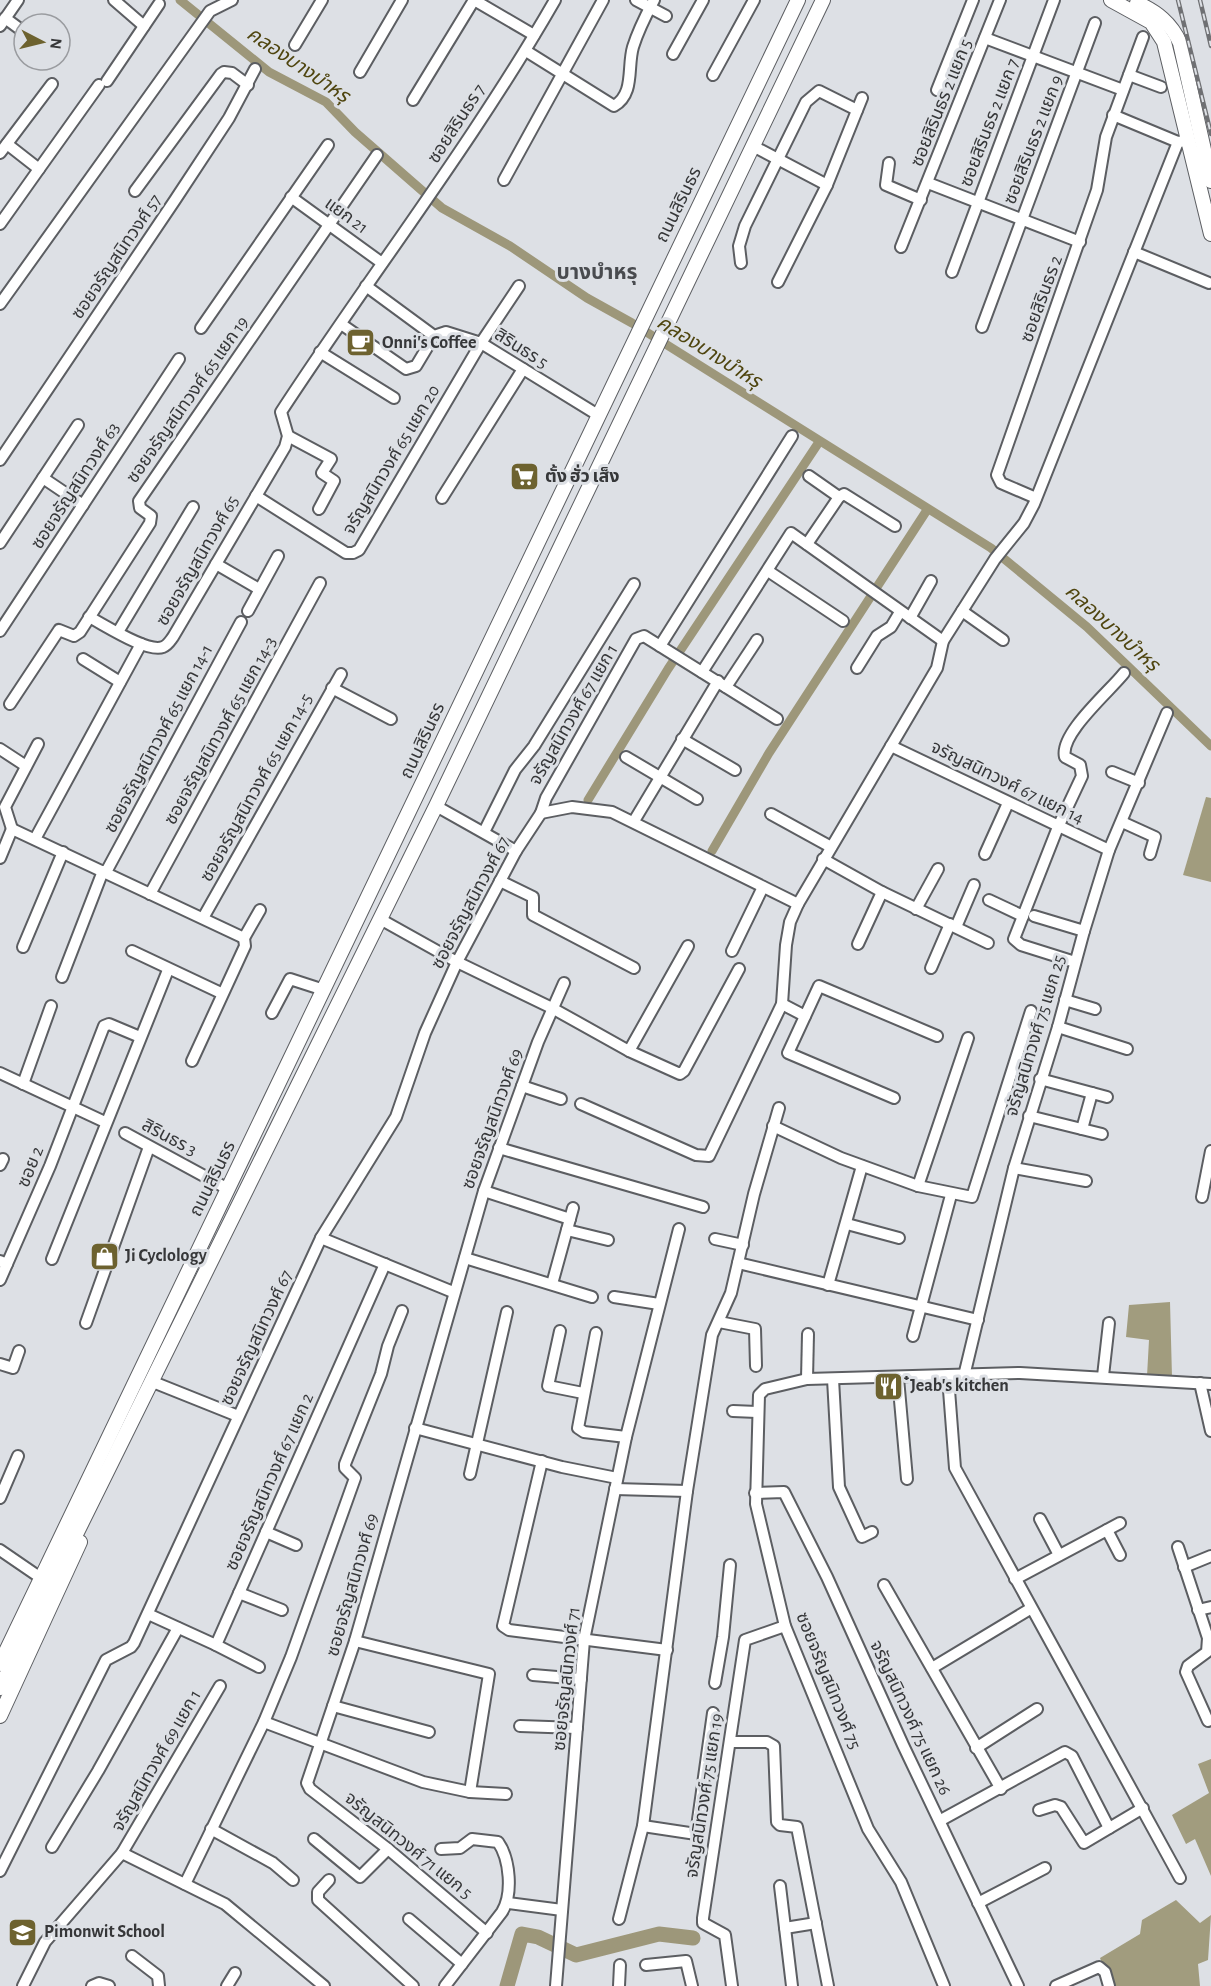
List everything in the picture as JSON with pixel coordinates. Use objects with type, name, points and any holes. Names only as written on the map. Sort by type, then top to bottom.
[{"type":"main road","name":"ถนนสิรินธร","points":[[0,1688],[80,1497],[454,719],[630,346],[798,0]]},
{"type":"main road","name":"ถนนสิรินธร","points":[[0,1664],[98,1492],[153,1382],[436,806],[664,326],[823,0]]},
{"type":"main road","points":[[1111,0],[1142,15],[1158,30],[1164,42],[1183,141],[1211,234]]},
{"type":"main road","points":[[1130,0],[1160,15],[1175,33],[1211,181]]},
{"type":"main road","points":[[460,704],[479,715]]},
{"type":"main road","points":[[454,719],[472,729]]},
{"type":"main road","name":"ถนนสิรินธร","points":[[0,1716],[69,1570],[98,1492]]},
{"type":"main road","name":"ถนนสิรินธร","points":[[0,1647],[62,1523],[80,1497]]},
{"type":"street","points":[[3,22],[18,0]]},
{"type":"street","points":[[114,0],[144,26]]},
{"type":"street","points":[[0,304],[206,18],[216,7],[232,0]]},
{"type":"street","points":[[295,45],[322,0]]},
{"type":"street","points":[[360,72],[402,0]]},
{"type":"street","points":[[413,100],[474,0],[534,35]]},
{"type":"street","name":"ซอยสิรินธร 7","points":[[382,263],[526,51],[555,0]]},
{"type":"street","points":[[504,180],[603,0]]},
{"type":"street","points":[[636,0],[652,4],[666,16]]},
{"type":"street","points":[[673,54],[704,0]]},
{"type":"street","points":[[713,75],[754,0]]},
{"type":"street","points":[[937,90],[973,0]]},
{"type":"street","points":[[985,38],[1000,0]]},
{"type":"street","name":"ซอยสิรินธร 2 แยก 7","points":[[952,272],[1054,0]]},
{"type":"street","points":[[0,224],[159,4]]},
{"type":"street","points":[[526,51],[614,106],[620,103],[625,94],[630,76],[632,50],[652,4]]},
{"type":"street","name":"ซอยสิรินธร 2 แยก 9","points":[[982,327],[1095,23]]},
{"type":"street","points":[[1080,242],[1100,178],[1102,153],[1113,115],[1143,36]]},
{"type":"street","name":"ซอยสิรินธร 2 แยก 5","points":[[901,247],[985,38],[1123,90]]},
{"type":"street","name":"ซอยจรัญสนิทวงศ์ 57","points":[[0,460],[175,200],[248,85],[255,69]]},
{"type":"street","points":[[135,191],[221,74],[228,72],[248,85]]},
{"type":"street","points":[[1129,75],[1161,87]]},
{"type":"street","points":[[39,169],[2,149],[52,84]]},
{"type":"street","points":[[741,263],[741,237],[806,102],[813,93],[819,91],[857,110]]},
{"type":"street","points":[[778,282],[827,185],[862,98]]},
{"type":"street","points":[[581,1104],[696,1155],[709,1156],[782,1004],[786,945],[790,922],[798,904],[937,668],[943,641],[995,559],[1024,522],[1036,498],[1134,252],[1183,141],[1113,115]]},
{"type":"street","points":[[201,328],[328,145]]},
{"type":"street","points":[[753,146],[827,185]]},
{"type":"street","name":"ซอยจรัญสนิทวงศ์ 65 แยก 19","points":[[89,616],[150,523],[151,516],[140,508],[139,501],[377,155]]},
{"type":"street","points":[[890,163],[886,185],[921,200]]},
{"type":"street","name":"ซอยสิรินธร 2","points":[[928,183],[1080,242],[997,475],[1001,483],[1036,498]]},
{"type":"street","name":"แยก 21","points":[[291,197],[382,263]]},
{"type":"street","points":[[1134,252],[1209,283]]},
{"type":"street","points":[[319,509],[334,481],[322,474],[331,459],[288,436],[281,412],[382,263]]},
{"type":"street","points":[[341,324],[406,369],[416,366],[434,336],[366,286]]},
{"type":"street","name":"จรัญสนิทวงศ์ 65 แยก 20","points":[[256,496],[346,553],[359,550],[481,343],[519,286]]},
{"type":"street","name":"สิรินธร 5","points":[[434,336],[446,332],[481,343],[598,415]]},
{"type":"street","points":[[320,352],[394,398]]},
{"type":"street","name":"ซอยจรัญสนิทวงศ์ 63","points":[[0,631],[179,359]]},
{"type":"street","points":[[442,498],[523,369]]},
{"type":"street","points":[[0,543],[78,425]]},
{"type":"street","name":"ซอยจรัญสนิทวงศ์ 65","points":[[35,839],[141,644],[155,648],[167,645],[285,447],[288,436]]},
{"type":"street","points":[[777,719],[660,646],[792,436]]},
{"type":"street","points":[[810,476],[839,497]]},
{"type":"street","points":[[43,478],[83,505]]},
{"type":"street","points":[[807,544],[839,497],[844,494],[849,495],[895,526]]},
{"type":"street","points":[[118,632],[193,507]]},
{"type":"street","points":[[702,672],[791,533],[943,641]]},
{"type":"street","points":[[248,611],[278,556]]},
{"type":"street","points":[[216,564],[260,589]]},
{"type":"street","points":[[768,571],[843,621]]},
{"type":"street","points":[[857,668],[877,636],[905,615],[931,581]]},
{"type":"street","name":"ซอยจรัญสนิทวงศ์ 65 แยก 14-3","points":[[150,894],[320,583]]},
{"type":"street","points":[[484,832],[515,770],[534,746],[634,584]]},
{"type":"street","points":[[962,611],[1003,640]]},
{"type":"street","points":[[10,704],[57,633],[62,630],[74,636],[77,635],[89,616],[141,644]]},
{"type":"street","name":"ซอยจรัญสนิทวงศ์ 65 แยก 14-1","points":[[62,977],[105,871],[242,622]]},
{"type":"street","name":"จรัญสนิทวงศ์ 67 แยก 1","points":[[541,813],[546,798],[640,636],[660,646]]},
{"type":"street","points":[[634,821],[682,739],[757,640]]},
{"type":"street","points":[[83,659],[120,682]]},
{"type":"street","points":[[1075,962],[1016,942],[1028,916],[1058,827],[1082,776],[1080,765],[1065,758],[1065,750],[1082,716],[1105,697],[1124,673]]},
{"type":"street","name":"ซอยจรัญสนิทวงศ์ 65 แยก 14-5","points":[[203,918],[340,674]]},
{"type":"street","points":[[332,688],[391,719]]},
{"type":"street","name":"จรัญสนิทวงศ์ 75 แยก 25","points":[[964,1376],[1014,1168],[1058,1027],[1084,931],[1109,850],[1167,713]]},
{"type":"street","points":[[682,739],[735,770]]},
{"type":"street","points":[[0,858],[12,828],[5,807],[38,744]]},
{"type":"street","name":"จรัญสนิทวงศ์ 67 แยก 14","points":[[891,746],[1109,850]]},
{"type":"street","points":[[0,749],[26,766]]},
{"type":"street","points":[[626,758],[697,799]]},
{"type":"street","points":[[1112,772],[1139,783]]},
{"type":"street","points":[[985,854],[1008,803]]},
{"type":"street","points":[[436,806],[516,851]]},
{"type":"street","points":[[541,813],[572,807],[598,809],[634,821],[798,904]]},
{"type":"street","name":"ซอยจรัญสนิทวงศ์ 67","points":[[0,1871],[106,1660],[131,1647],[148,1614],[321,1238],[396,1118],[425,1033],[457,962],[516,851],[541,813]]},
{"type":"street","points":[[771,814],[831,847]]},
{"type":"street","points":[[1122,822],[1155,837],[1150,854]]},
{"type":"street","points":[[12,828],[244,938]]},
{"type":"street","points":[[23,947],[63,852]]},
{"type":"street","points":[[823,859],[882,892],[988,943]]},
{"type":"street","points":[[916,909],[938,869]]},
{"type":"street","points":[[500,881],[533,897],[533,915],[634,968]]},
{"type":"street","points":[[931,968],[975,885]]},
{"type":"street","points":[[732,951],[763,887]]},
{"type":"street","points":[[858,944],[882,892]]},
{"type":"street","points":[[989,900],[1028,916],[1084,931]]},
{"type":"street","points":[[192,1061],[221,993],[245,946],[244,938],[260,910]]},
{"type":"street","points":[[380,919],[457,962],[552,1008],[629,1051],[680,1074],[684,1071],[739,969]]},
{"type":"street","points":[[629,1051],[688,946]]},
{"type":"street","points":[[132,951],[168,970],[221,993]]},
{"type":"street","points":[[52,1259],[105,1122],[168,970]]},
{"type":"street","points":[[272,1013],[290,979],[324,990]]},
{"type":"street","name":"ซอยจรัญสนิทวงศ์ 69","points":[[307,1785],[355,1641],[483,1191],[552,1008],[564,983]]},
{"type":"street","points":[[894,1098],[789,1053],[820,985],[937,1036]]},
{"type":"street","points":[[1065,1000],[1095,1009]]},
{"type":"street","points":[[782,1004],[805,1016]]},
{"type":"street","points":[[23,1084],[51,1005]]},
{"type":"street","points":[[773,1126],[862,1166],[918,1186],[951,1195],[973,1197],[1031,1011]]},
{"type":"street","name":"ซอย 2","points":[[0,1280],[3,1263],[73,1107],[104,1026],[109,1024],[140,1037]]},
{"type":"street","points":[[1058,1027],[1127,1049]]},
{"type":"street","points":[[918,1186],[968,1038]]},
{"type":"street","points":[[0,1073],[105,1122]]},
{"type":"street","points":[[1041,1079],[1107,1097]]},
{"type":"street","points":[[522,1086],[561,1099]]},
{"type":"street","points":[[1082,1129],[1092,1093]]},
{"type":"street","points":[[619,1919],[643,1826],[687,1491],[712,1335],[719,1322],[738,1263],[779,1108]]},
{"type":"street","points":[[1029,1116],[1102,1134]]},
{"type":"street","name":"สิรินธร 3","points":[[125,1133],[228,1189]]},
{"type":"street","points":[[86,1323],[149,1147]]},
{"type":"street","points":[[500,1148],[703,1207]]},
{"type":"street","points":[[1202,1197],[1211,1151]]},
{"type":"street","points":[[828,1285],[862,1166]]},
{"type":"street","points":[[1014,1168],[1086,1181]]},
{"type":"street","points":[[483,1191],[570,1219],[608,1240]]},
{"type":"street","points":[[913,1336],[951,1195]]},
{"type":"street","points":[[552,1284],[570,1219]]},
{"type":"street","points":[[847,1224],[899,1238]]},
{"type":"street","name":"ซอยจรัญสนิทวงศ์ 71","points":[[556,1986],[584,1640],[626,1437],[658,1304],[679,1229]]},
{"type":"street","points":[[321,1238],[453,1292]]},
{"type":"street","points":[[715,1239],[743,1245]]},
{"type":"street","points":[[465,1258],[592,1297]]},
{"type":"street","points":[[738,1263],[978,1320]]},
{"type":"street","name":"ซอยจรัญสนิทวงศ์ 67 แยก 2","points":[[216,1645],[385,1264]]},
{"type":"street","points":[[614,1297],[658,1304]]},
{"type":"street","points":[[185,1884],[264,1722],[291,1657],[355,1478],[345,1468],[345,1464],[381,1374],[387,1346],[402,1311]]},
{"type":"street","points":[[470,1474],[507,1312]]},
{"type":"street","points":[[719,1322],[755,1329],[756,1366]]},
{"type":"street","points":[[1103,1376],[1109,1323]]},
{"type":"street","points":[[560,1331],[548,1386],[583,1393]]},
{"type":"street","points":[[596,1333],[583,1393],[579,1430],[626,1437]]},
{"type":"street","points":[[807,1379],[808,1334]]},
{"type":"street","points":[[0,1364],[13,1368],[19,1351]]},
{"type":"street","name":"ซอยจรัญสนิทวงศ์ 75","points":[[944,1986],[901,1882],[868,1828],[785,1626],[761,1534],[754,1493],[759,1395],[762,1390],[807,1379],[1040,1373],[1206,1384]]},
{"type":"street","points":[[948,1377],[955,1468],[1030,1609],[1180,1878]]},
{"type":"street","points":[[898,1378],[906,1479]]},
{"type":"street","points":[[833,1379],[839,1487],[862,1537],[872,1532]]},
{"type":"street","points":[[153,1382],[238,1416]]},
{"type":"street","points":[[1206,1384],[1211,1431]]},
{"type":"street","points":[[732,1411],[757,1412]]},
{"type":"street","points":[[415,1428],[542,1461],[616,1484],[687,1491]]},
{"type":"street","points":[[0,1498],[18,1456]]},
{"type":"street","points":[[542,1461],[503,1626],[509,1630],[667,1650]]},
{"type":"street","name":"จรัญสนิทวงศ์ 75 แยก 26","points":[[754,1493],[784,1492],[827,1577],[903,1745],[941,1820],[1017,1986]]},
{"type":"street","points":[[1040,1519],[1059,1555]]},
{"type":"street","points":[[1015,1579],[1120,1523]]},
{"type":"street","points":[[1107,1530],[1120,1555]]},
{"type":"street","points":[[266,1532],[296,1545]]},
{"type":"street","points":[[1178,1547],[1209,1637],[1208,1651],[1188,1666],[1186,1672],[1208,1721]]},
{"type":"street","points":[[0,1550],[35,1574]]},
{"type":"street","points":[[1184,1567],[1211,1556]]},
{"type":"street","points":[[715,1683],[723,1637],[730,1564]]},
{"type":"street","points":[[884,1585],[1001,1789]]},
{"type":"street","points":[[239,1593],[282,1610]]},
{"type":"street","points":[[1198,1610],[1211,1607]]},
{"type":"street","points":[[932,1668],[1030,1609]]},
{"type":"street","points":[[148,1614],[259,1666]]},
{"type":"street","points":[[723,1637],[745,1640],[785,1626]]},
{"type":"street","points":[[52,1847],[178,1628]]},
{"type":"street","name":"จรัญสนิทวงศ์ 75 แยก 19","points":[[732,1986],[725,1936],[702,1920],[732,1742],[745,1640]]},
{"type":"street","points":[[355,1641],[489,1674],[470,1792]]},
{"type":"street","points":[[533,1675],[581,1679]]},
{"type":"street","name":"จรัญสนิทวงศ์ 69 แยก 1","points":[[122,1853],[220,1686]]},
{"type":"street","points":[[333,1706],[429,1732]]},
{"type":"street","points":[[976,1748],[1037,1709]]},
{"type":"street","points":[[696,1834],[713,1713]]},
{"type":"street","points":[[264,1722],[423,1782],[470,1792],[506,1794]]},
{"type":"street","points":[[520,1726],[577,1728]]},
{"type":"street","points":[[732,1742],[767,1742],[774,1746],[777,1823],[797,1827],[828,1986]]},
{"type":"street","points":[[941,1820],[1001,1789],[1063,1752],[1068,1753],[1109,1828]]},
{"type":"street","name":"จรัญสนิทวงศ์ 71 แยก 5","points":[[307,1785],[388,1849],[486,1933]]},
{"type":"street","points":[[1039,1810],[1055,1805],[1061,1807],[1084,1843],[1143,1808]]},
{"type":"street","points":[[643,1826],[696,1834],[715,1840]]},
{"type":"street","points":[[211,1829],[273,1863],[293,1880]]},
{"type":"street","points":[[314,1839],[360,1878],[388,1849]]},
{"type":"street","points":[[441,1850],[460,1848],[472,1839],[498,1842],[508,1876],[507,1903],[445,1986]]},
{"type":"street","points":[[23,1986],[45,1942],[122,1853],[225,1904],[324,1986]]},
{"type":"street","points":[[978,1903],[1045,1868]]},
{"type":"street","points":[[329,1880],[318,1892],[318,1900],[413,1986]]},
{"type":"street","points":[[780,1886],[792,1986]]},
{"type":"street","points":[[507,1903],[562,1910]]},
{"type":"street","points":[[409,1919],[462,1965]]},
{"type":"street","points":[[785,1928],[816,1923]]},
{"type":"street","points":[[132,1956],[158,1976],[159,1986]]},
{"type":"street","points":[[646,1965],[686,1961],[692,1986]]},
{"type":"street","points":[[619,1986],[620,1965]]},
{"type":"street","points":[[1056,1986],[1099,1967],[1105,1972],[1109,1986]]},
{"type":"street","points":[[226,1986],[235,1974]]},
{"type":"street","points":[[92,1986],[99,1983],[109,1986]]},
{"type":"shaded area","points":[[1206,797],[1211,798],[1211,882],[1183,875]]},
{"type":"shaded area","points":[[1170,1302],[1172,1377],[1147,1376],[1149,1340],[1126,1337],[1129,1305]]},
{"type":"shaded area","points":[[1211,1759],[1211,1876],[1195,1839],[1186,1844],[1172,1815],[1209,1793],[1198,1764]]},
{"type":"shaded area","points":[[1176,1900],[1200,1923],[1211,1915],[1208,1960],[1198,1964],[1200,1986],[1111,1986],[1100,1958],[1140,1934],[1142,1920]]},
{"type":"waterway","name":"คลองบางบำหรุ","points":[[180,0],[269,72],[326,102],[355,132],[442,208],[510,246],[587,298],[632,323],[991,548],[1087,627],[1211,746]]},
{"type":"waterway","points":[[588,800],[668,669],[819,442]]},
{"type":"waterway","points":[[712,851],[769,753],[927,510]]},
{"type":"waterway","points":[[507,1986],[522,1934],[538,1937],[576,1955],[659,1934],[693,1938]]},
{"type":"railway","points":[[1178,0],[1211,134]]},
{"type":"railway","points":[[1200,0],[1211,46]]},
{"type":"place","name":"Onni's Coffee","points":[[361,343]]},
{"type":"place","name":"ตั้ง ฮั่ว เส็ง","points":[[524,477]]},
{"type":"place","name":"Ji Cyclology","points":[[104,1256]]},
{"type":"place","name":"๋Jeab's kitchen","points":[[889,1386]]},
{"type":"place","name":"Pimonwit School","points":[[23,1932]]},
{"type":"district","name":"บางบำหรุ","points":[[597,272]]}]
